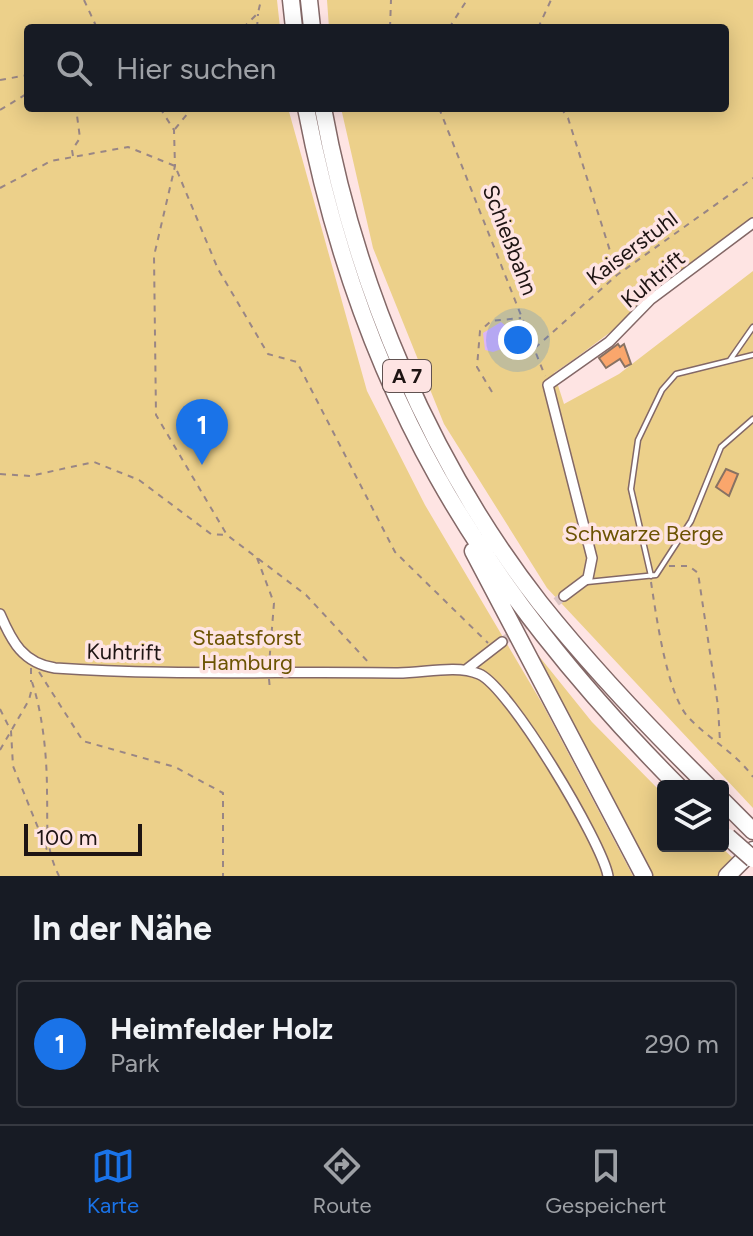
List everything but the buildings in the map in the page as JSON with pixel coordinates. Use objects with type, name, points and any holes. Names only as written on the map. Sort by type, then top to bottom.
[{"type":"highway","points":[[291,0],[294,24]]},
{"type":"highway","points":[[309,0],[312,24]]},
{"type":"highway","name":"A 7","points":[[307,112],[331,220],[364,321],[405,418],[460,520],[522,610],[569,670],[672,780]]},
{"type":"highway","name":"A 7","points":[[324,112],[345,203],[379,307],[405,370],[478,512],[571,640],[702,780]]},
{"type":"highway","points":[[460,520],[483,575],[644,876]]},
{"type":"highway","points":[[729,807],[749,827]]},
{"type":"highway","points":[[729,837],[753,862],[742,876]]},
{"type":"highway","points":[[727,876],[753,850]]},
{"type":"street","name":"Kuhtrift","points":[[548,385],[609,342],[650,300],[753,223]]},
{"type":"street","points":[[548,385],[591,553],[591,571],[585,582],[564,596]]},
{"type":"street","points":[[0,614],[16,646],[33,663]]},
{"type":"street","points":[[502,642],[467,669],[488,678],[504,693],[602,852],[608,876]]},
{"type":"street","name":"Kuhtrift","points":[[33,663],[71,669],[371,673],[467,669]]},
{"type":"lane","points":[[730,360],[753,327]]},
{"type":"lane","points":[[651,576],[631,489],[638,440],[669,380],[684,371],[753,355]]},
{"type":"lane","points":[[585,582],[595,584],[651,576],[659,570],[696,510],[721,447],[753,419]]},
{"type":"path","points":[[84,0],[95,24]]},
{"type":"path","points":[[257,24],[261,0]]},
{"type":"path","points":[[390,24],[391,0]]},
{"type":"path","points":[[452,24],[467,0]]},
{"type":"path","points":[[540,24],[551,0]]},
{"type":"path","points":[[247,24],[258,13]]},
{"type":"path","points":[[0,80],[24,76]]},
{"type":"path","points":[[0,110],[24,95]]},
{"type":"path","points":[[73,157],[72,150],[80,138],[77,112]]},
{"type":"path","points":[[163,112],[174,130],[175,166],[154,256],[156,415],[227,535],[306,595],[366,659],[371,673]]},
{"type":"path","points":[[174,130],[189,112]]},
{"type":"path","name":"Schießbahn","points":[[441,112],[548,385]]},
{"type":"path","points":[[564,112],[617,275]]},
{"type":"path","points":[[0,188],[51,161],[128,147],[175,166],[218,269],[268,354],[297,362],[395,552],[493,648]]},
{"type":"path","name":"Kaiserstuhl","points":[[535,349],[617,275],[753,178]]},
{"type":"path","points":[[492,392],[477,367],[480,331],[502,318],[522,319]]},
{"type":"path","points":[[0,474],[30,476],[94,462],[139,480],[211,534],[227,535]]},
{"type":"path","points":[[257,558],[274,603],[270,690]]},
{"type":"path","points":[[659,570],[675,565],[689,566],[698,573],[718,706],[720,743]]},
{"type":"path","points":[[651,576],[657,624],[686,716],[737,755],[753,777]]},
{"type":"path","points":[[0,750],[31,695],[33,663]]},
{"type":"path","points":[[33,663],[83,741],[175,767],[223,793],[223,876]]},
{"type":"path","points":[[32,682],[38,701],[47,789],[47,851]]},
{"type":"path","points":[[0,709],[11,731],[13,766],[59,876]]},
{"type":"green space","name":"Staatsforst Hamburg","points":[[0,0],[277,0],[280,24],[24,24],[24,112],[289,112],[367,391],[425,505],[543,705],[633,876],[0,876]]},
{"type":"green space","name":"Schwarze Berge","points":[[327,0],[753,0],[753,218],[554,373],[564,404],[619,374],[753,271],[753,808],[547,588],[444,424],[373,248],[342,112],[729,112],[729,24],[329,24]]},
{"type":"green space","points":[[530,645],[592,722],[657,788],[657,852],[726,852],[735,860],[721,876],[649,876]]},
{"type":"shaded area","points":[[501,322],[516,334],[519,343],[493,352],[485,350],[483,333]]},
{"type":"tunnel","points":[[502,642],[564,596]]},
{"type":"place","name":"Heimfelder Holz","points":[[202,465]]}]
